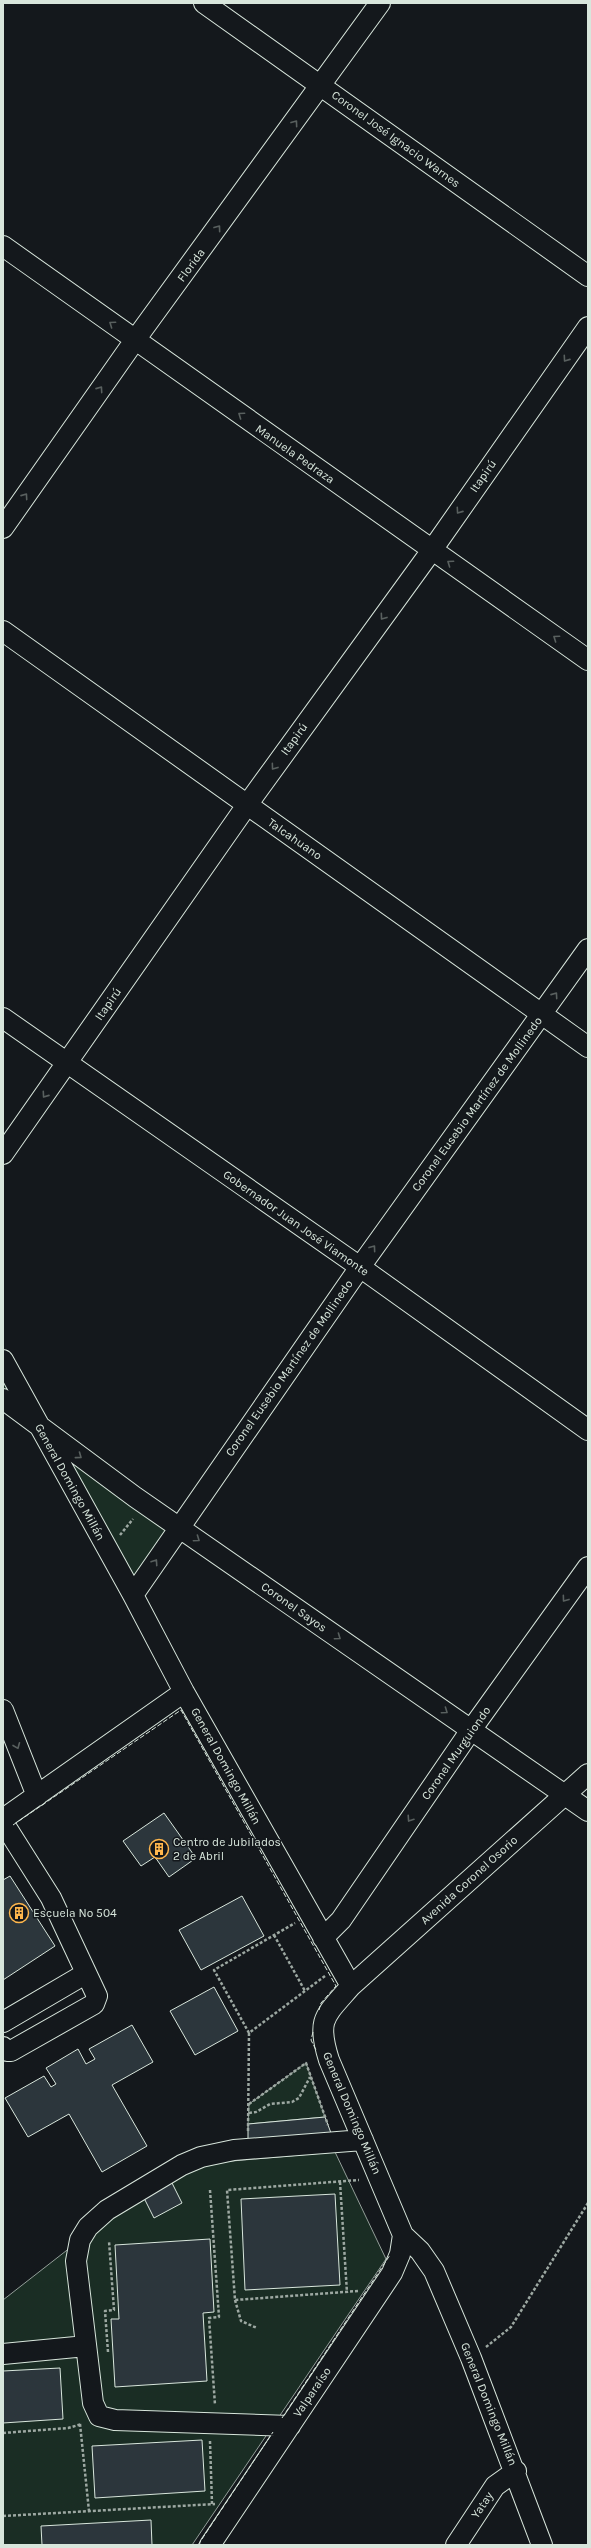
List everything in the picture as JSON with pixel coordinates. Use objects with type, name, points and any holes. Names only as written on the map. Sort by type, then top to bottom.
[{"type":"street","name":"Coronel José Ignacio Warnes","points":[[204,3],[588,276]]},
{"type":"street","name":"Florida","points":[[3,528],[135,340],[322,86],[380,3]]},
{"type":"street","name":"Manuela Pedraza","points":[[3,246],[588,660]]},
{"type":"street","name":"Itapirú","points":[[3,1154],[247,805],[432,550],[588,327]]},
{"type":"street","name":"Talcahuano","points":[[3,631],[588,1047]]},
{"type":"street","name":"Coronel Eusebio Martínez de Mollinedo","points":[[133,1595],[360,1267],[588,949]]},
{"type":"street","name":"Gobernador Juan José Viamonte","points":[[3,1018],[360,1267],[588,1430]]},
{"type":"street","name":"General Domingo Millán","points":[[3,1360],[133,1595],[184,1692],[338,1967],[351,1986],[325,2016],[321,2030],[329,2060],[403,2235],[420,2251],[434,2271],[472,2358],[516,2471],[542,2545]]},
{"type":"street","name":"Coronel Sayos","points":[[3,1399],[135,1497],[588,1811]]},
{"type":"street","name":"Coronel Murguiondo","points":[[323,1938],[341,1920],[471,1730],[588,1567]]},
{"type":"street","points":[[3,2047],[7,2051],[11,2050],[94,2004],[97,1996],[85,1974],[51,1898],[3,1820],[184,1692]]},
{"type":"street","points":[[3,1710],[37,1796]]},
{"type":"street","name":"Avenida Coronel Osorio","points":[[351,1986],[588,1774]]},
{"type":"street","points":[[3,2022],[85,1974]]},
{"type":"street","points":[[290,2426],[107,2420],[98,2412],[93,2403],[76,2261],[80,2240],[88,2227],[107,2210],[182,2165],[201,2157],[248,2149],[363,2140]]},
{"type":"street","name":"Valparaíso","points":[[210,2545],[382,2288],[400,2254],[403,2235]]},
{"type":"street","points":[[3,2354],[86,2346]]},
{"type":"street","name":"Yatay","points":[[456,2545],[495,2486],[516,2471]]},
{"type":"path","points":[[107,1548],[133,1521],[135,1497]]},
{"type":"path","points":[[248,2149],[249,2033],[214,1970],[309,1914]]},
{"type":"path","points":[[274,1935],[305,1991]]},
{"type":"path","points":[[249,2033],[338,1967]]},
{"type":"path","points":[[248,2104],[306,2063],[334,2142]]},
{"type":"path","points":[[248,2113],[256,2112],[270,2104],[283,2104],[295,2100],[307,2087],[310,2077]]},
{"type":"path","points":[[256,2328],[241,2320],[235,2300],[227,2190],[379,2179]]},
{"type":"path","points":[[340,2182],[347,2293]]},
{"type":"path","points":[[210,2190],[220,2317],[209,2318],[213,2423],[212,2504]]},
{"type":"path","points":[[472,2358],[511,2327],[588,2203]]},
{"type":"path","points":[[108,2358],[105,2311],[114,2310],[109,2241]]},
{"type":"path","points":[[235,2300],[347,2293],[382,2288]]},
{"type":"path","points":[[3,2433],[68,2428],[80,2424],[98,2412]]},
{"type":"path","points":[[80,2424],[89,2511]]},
{"type":"path","points":[[3,2516],[212,2504],[238,2504]]},
{"type":"green space","points":[[3,1365],[40,1427],[3,1397]]},
{"type":"green space","points":[[40,1427],[179,1527],[133,1595]]},
{"type":"green space","points":[[306,2063],[325,2117],[248,2124],[249,2104]]},
{"type":"green space","points":[[335,2152],[386,2259],[192,2545],[3,2545],[3,2300],[175,2166]]},
{"type":"building","name":"Centro de Jubilados 2 de Abril","points":[[164,1813],[196,1858],[169,1877],[155,1857],[141,1866],[123,1841]]},
{"type":"building","name":"Escuela No 504","points":[[10,1876],[55,1946],[3,1980],[3,1880]]},
{"type":"building","points":[[242,1896],[264,1936],[201,1970],[179,1930]]},
{"type":"building","points":[[214,1987],[238,2031],[195,2055],[170,2011]]},
{"type":"building","points":[[132,2025],[153,2062],[112,2085],[147,2146],[102,2172],[69,2114],[28,2137],[5,2098],[44,2076],[51,2087],[56,2084],[46,2068],[78,2049],[86,2064],[95,2059],[89,2049]]},
{"type":"building","points":[[325,2117],[331,2133],[248,2142],[248,2124]]},
{"type":"building","points":[[171,2181],[182,2203],[154,2218],[143,2196]]},
{"type":"building","points":[[335,2194],[340,2285],[245,2290],[241,2199]]},
{"type":"building","points":[[210,2239],[214,2312],[203,2313],[207,2381],[115,2387],[111,2319],[119,2319],[115,2245]]},
{"type":"building","points":[[60,2368],[63,2419],[3,2423],[3,2371]]},
{"type":"building","points":[[202,2440],[205,2491],[95,2498],[92,2446]]},
{"type":"building","points":[[151,2520],[152,2545],[42,2545],[41,2526]]},
{"type":"fence","points":[[13,1825],[181,1710],[336,1986],[321,2003],[319,2010]]},
{"type":"fence","points":[[313,2032],[311,2040],[316,2050]]},
{"type":"fence","points":[[282,2418],[390,2255]]},
{"type":"fence","points":[[198,2545],[273,2432]]},
{"type":"place","name":"Centro de Jubilados 2 de Abril","points":[[159,1849]]},
{"type":"place","name":"Escuela No 504","points":[[19,1913]]}]
